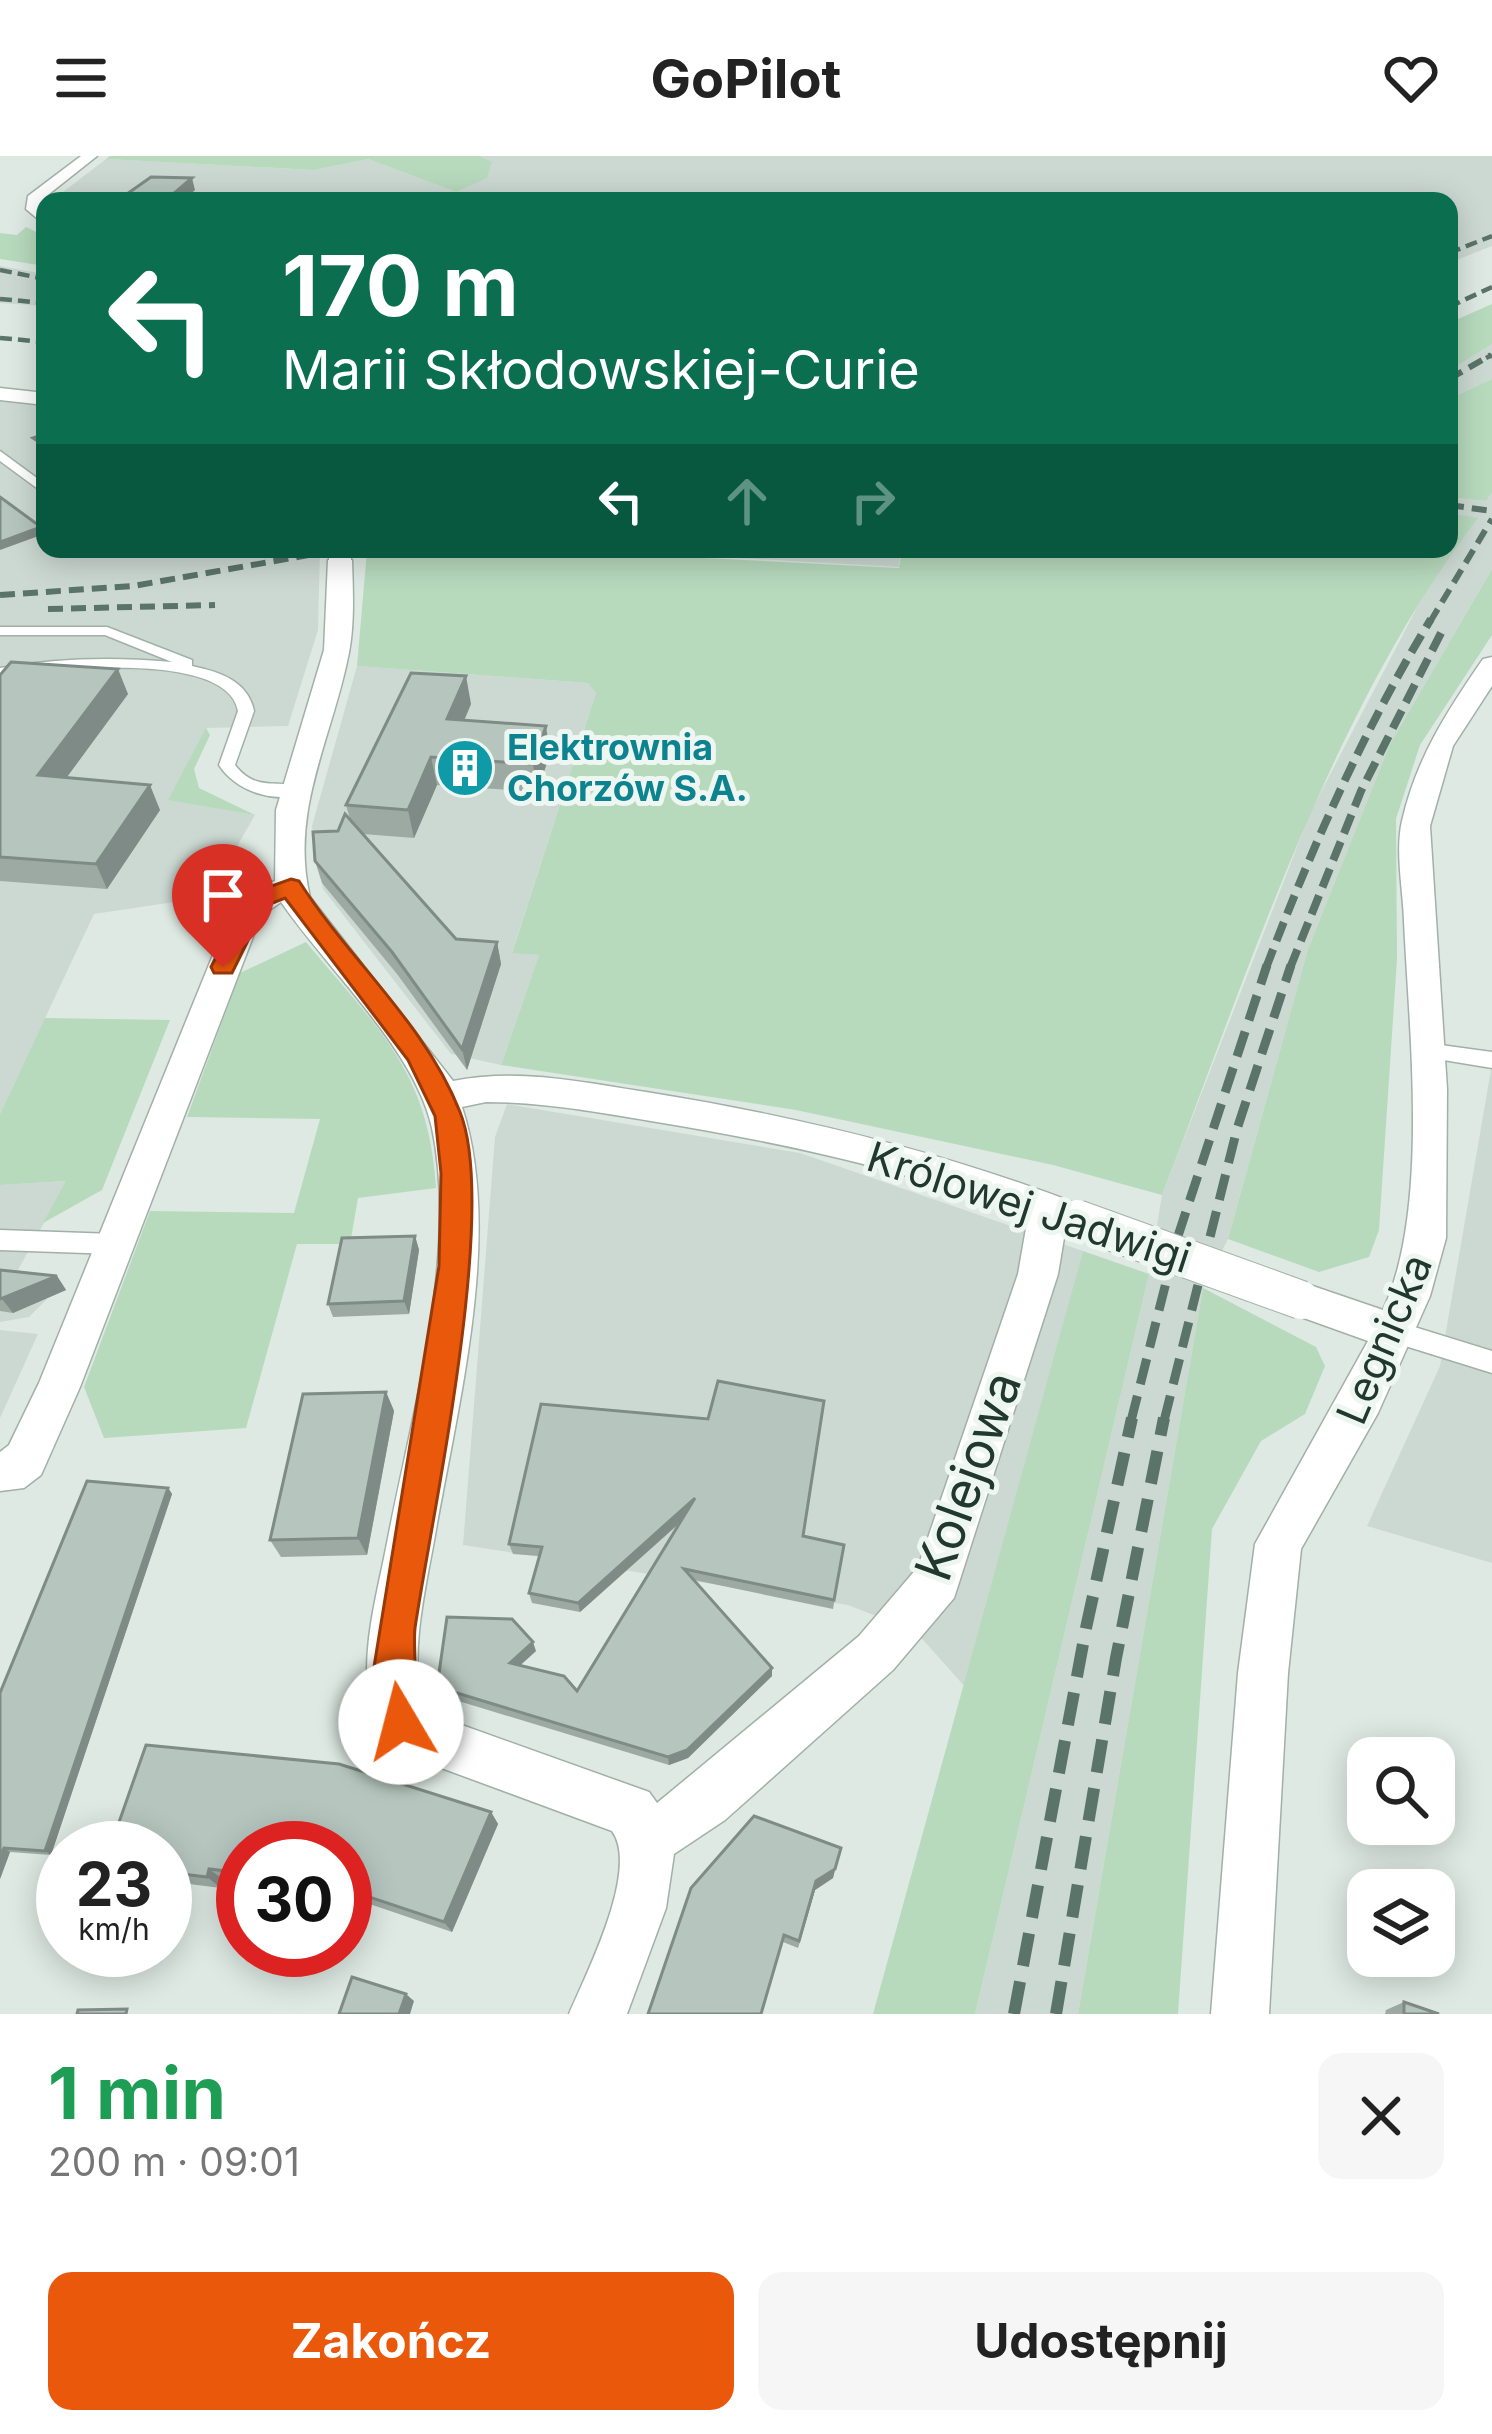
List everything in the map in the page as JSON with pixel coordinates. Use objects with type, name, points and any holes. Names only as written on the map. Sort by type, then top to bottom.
[{"type":"street","points":[[43,192],[90,156]]},
{"type":"street","points":[[0,394],[36,398]]},
{"type":"street","points":[[340,558],[334,662],[287,838],[291,886],[315,926],[409,1041],[443,1097],[455,1173],[454,1266],[396,1628],[395,1705],[401,1722],[416,1734],[630,1810],[644,1821],[651,1838],[635,1913],[598,2014]]},
{"type":"street","name":"Legnicka","points":[[1240,2014],[1263,1673],[1279,1544],[1342,1439],[1395,1332],[1410,1296],[1429,1219],[1415,826],[1439,746],[1492,664]]},
{"type":"street","points":[[8,1473],[25,1460],[246,913],[256,900],[291,886]]},
{"type":"street","name":"Królowej Jadwigi","points":[[443,1097],[486,1088],[531,1088],[757,1124],[967,1177],[1395,1332]]},
{"type":"street","name":"Kolejowa","points":[[651,1838],[706,1801],[876,1653],[938,1581],[1039,1274],[1063,1215]]},
{"type":"lane","points":[[0,454],[36,483]]},
{"type":"lane","points":[[0,631],[106,631],[235,687],[245,700],[245,716],[227,765],[232,776],[256,789],[298,790]]},
{"type":"lane","points":[[0,674],[63,663],[199,668]]},
{"type":"lane","points":[[1426,1051],[1492,1060]]},
{"type":"lane","points":[[0,1240],[115,1244]]},
{"type":"lane","points":[[1395,1332],[1492,1362]]},
{"type":"shaded area","points":[[479,156],[1492,156],[1492,246],[1458,259],[1458,192],[456,192],[492,163]]},
{"type":"shaded area","points":[[106,159],[314,170],[368,159],[456,192],[63,192]]},
{"type":"shaded area","points":[[0,266],[36,272],[36,305],[0,303]]},
{"type":"shaded area","points":[[1492,344],[1492,379],[1458,395],[1458,365]]},
{"type":"shaded area","points":[[0,401],[36,404],[36,558],[320,558],[318,630],[288,726],[207,728],[169,799],[255,815],[208,897],[94,914],[0,1114]]},
{"type":"shaded area","points":[[1492,493],[1492,569],[1390,744],[1308,949],[1228,1239],[1203,1288],[1078,2014],[975,2014],[1149,1274],[1162,1195],[1311,811],[1434,575],[1447,558],[1458,558],[1458,544],[1477,519],[1458,515],[1458,498],[1486,501]]},
{"type":"shaded area","points":[[738,558],[900,558],[899,567]]},
{"type":"shaded area","points":[[357,666],[589,683],[596,693],[512,952],[539,955],[501,1065],[451,1054],[323,889],[312,826]]},
{"type":"shaded area","points":[[1492,1064],[1492,1563],[1367,1526],[1440,1366]]},
{"type":"shaded area","points":[[507,1104],[800,1153],[1083,1251],[967,1689],[915,1631],[848,1605],[463,1545],[495,1137]]},
{"type":"shaded area","points":[[67,1181],[18,1270],[36,1274],[48,1285],[47,1299],[29,1317],[0,1322],[0,1185]]},
{"type":"shaded area","points":[[0,1330],[38,1334],[0,1418]]},
{"type":"green space","points":[[479,156],[492,162],[487,178],[456,192],[368,159],[314,170],[106,159]]},
{"type":"green space","points":[[26,227],[36,232],[36,265],[0,259],[0,233],[17,235]]},
{"type":"green space","points":[[1492,304],[1492,344],[1458,365],[1458,319]]},
{"type":"green space","points":[[1492,379],[1492,493],[1486,501],[1458,498],[1458,395]]},
{"type":"green space","points":[[1458,515],[1478,518],[1458,547]]},
{"type":"green space","points":[[366,558],[704,558],[899,568],[901,558],[1450,558],[1379,673],[1336,757],[1261,933],[1162,1195],[1053,1165],[796,1110],[501,1065],[539,955],[512,953],[596,693],[588,683],[357,666]]},
{"type":"green space","points":[[1492,569],[1492,635],[1420,745],[1396,819],[1397,959],[1379,1230],[1369,1257],[1319,1272],[1228,1239],[1308,949],[1390,744]]},
{"type":"green space","points":[[206,728],[210,735],[194,769],[199,788],[255,815],[168,800]]},
{"type":"green space","points":[[306,942],[376,1027],[411,1081],[423,1112],[436,1188],[358,1198],[350,1244],[297,1244],[246,1428],[104,1438],[84,1387],[150,1211],[294,1213],[320,1119],[187,1117],[240,973]]},
{"type":"green space","points":[[45,1018],[170,1020],[102,1190],[43,1223],[66,1181],[0,1185],[0,1114]]},
{"type":"green space","points":[[1083,1251],[1149,1274],[975,2014],[873,2014]]},
{"type":"green space","points":[[1203,1288],[1316,1347],[1325,1366],[1305,1414],[1261,1441],[1212,1529],[1178,2014],[1078,2014]]},
{"type":"building","points":[[151,177],[192,178],[176,192],[130,192]]},
{"type":"building","points":[[0,497],[36,523],[36,529],[0,542]]},
{"type":"building","points":[[11,662],[118,669],[38,775],[150,785],[96,864],[0,857],[0,675]]},
{"type":"building","points":[[411,673],[466,676],[447,719],[546,726],[533,764],[431,757],[408,810],[346,805]]},
{"type":"building","points":[[345,814],[456,939],[497,942],[462,1049],[392,952],[315,861],[313,832],[338,831]]},
{"type":"building","points":[[415,1236],[404,1301],[328,1304],[342,1238]]},
{"type":"building","points":[[0,1270],[57,1276],[0,1299]]},
{"type":"building","points":[[718,1381],[824,1401],[803,1536],[844,1545],[834,1600],[684,1569],[772,1668],[687,1750],[668,1757],[437,1687],[447,1617],[512,1619],[533,1642],[510,1663],[564,1676],[577,1691],[695,1498],[578,1603],[529,1593],[542,1547],[509,1544],[541,1404],[708,1419]]},
{"type":"building","points":[[386,1392],[358,1538],[270,1540],[303,1394]]},
{"type":"building","points":[[87,1481],[168,1488],[55,1821],[36,1821],[36,1850],[4,1848],[0,1857],[0,1693]]},
{"type":"building","points":[[146,1745],[339,1764],[491,1812],[444,1922],[372,1898],[372,1821],[216,1821],[216,1870],[209,1869],[207,1877],[192,1875],[192,1821],[119,1821]]},
{"type":"building","points":[[754,1816],[841,1848],[835,1869],[816,1881],[799,1941],[784,1935],[761,2014],[648,2014],[691,1888]]},
{"type":"building","points":[[352,1977],[406,1994],[399,2014],[339,2014]]},
{"type":"building","points":[[1404,2002],[1439,2014],[1404,2014]]},
{"type":"building","points":[[127,2009],[126,2014],[77,2014],[78,2010]]},
{"type":"railway","points":[[1458,249],[1492,236]]},
{"type":"railway","points":[[0,270],[36,277]]},
{"type":"railway","points":[[1458,303],[1492,287]]},
{"type":"railway","points":[[0,299],[36,302]]},
{"type":"railway","points":[[0,338],[36,341]]},
{"type":"railway","points":[[1458,374],[1491,355]]},
{"type":"railway","points":[[1486,358],[1492,355]]},
{"type":"railway","points":[[1458,506],[1492,511]]},
{"type":"railway","points":[[1430,622],[1492,519]]},
{"type":"railway","points":[[0,595],[133,586],[292,558]]},
{"type":"railway","points":[[48,609],[215,605]]},
{"type":"railway","points":[[1266,968],[1341,789],[1431,619]]},
{"type":"railway","points":[[1290,968],[1361,791],[1443,629]]},
{"type":"railway","points":[[1131,1421],[1177,1239],[1266,968]]},
{"type":"railway","points":[[1164,1421],[1237,1129],[1290,968]]},
{"type":"railway","points":[[1014,2014],[1086,1628],[1132,1418]]},
{"type":"railway","points":[[1056,2014],[1116,1658],[1164,1418]]},
{"type":"place","name":"Elektrownia Chorzów S.A.","points":[[465,768]]},
{"type":"route","points":[[223,967],[256,900],[291,886],[315,926],[419,1055],[440,1089],[448,1116],[455,1173],[454,1266],[396,1628],[392,1673],[401,1722]]}]
